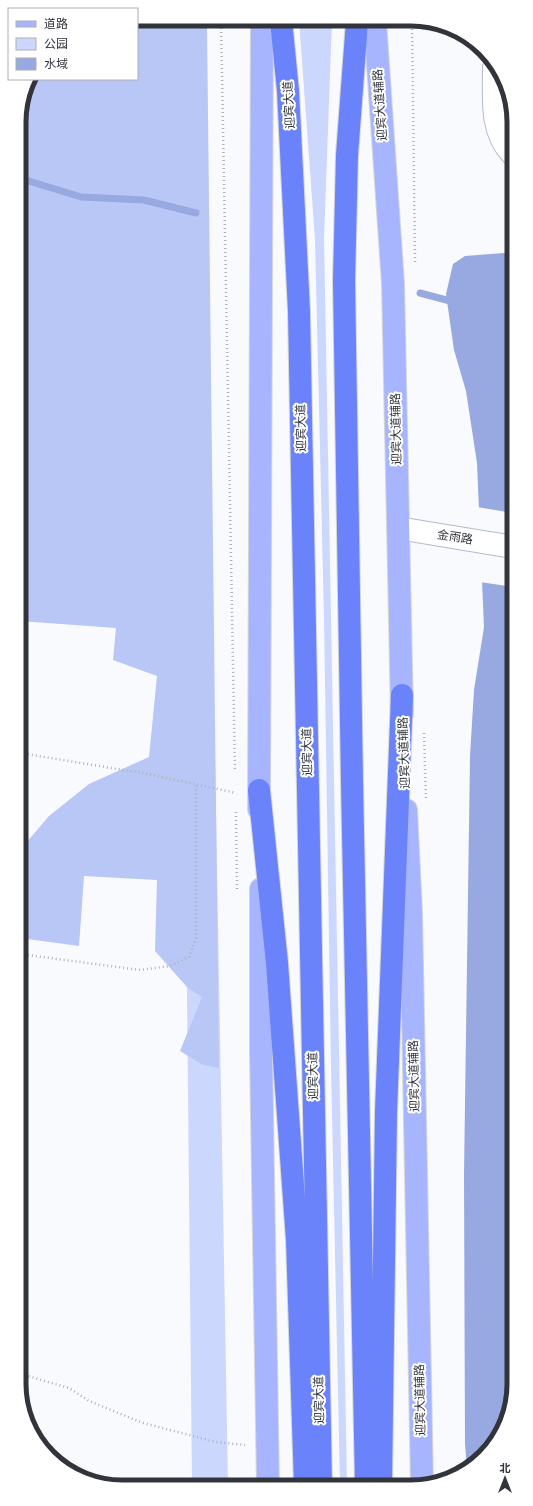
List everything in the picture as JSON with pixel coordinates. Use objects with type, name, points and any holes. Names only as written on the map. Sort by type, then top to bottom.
[{"type":"highway","name":"迎宾大道","points":[[283,26],[288,91],[298,311],[321,1480]]},
{"type":"highway","points":[[357,26],[347,155],[344,281],[366,1480]]},
{"type":"highway","points":[[381,1480],[386,1088],[402,695]]},
{"type":"highway","points":[[259,790],[278,963],[296,1232],[305,1480]]},
{"type":"main road","points":[[262,26],[259,790],[262,950],[261,1061],[268,1480]]},
{"type":"main road","name":"迎宾大道辅路","points":[[375,26],[393,284],[402,695],[411,913],[422,1479]]},
{"type":"street","points":[[494,74],[496,123],[502,140],[507,147]]},
{"type":"street","name":"金雨路","points":[[398,528],[507,546]]},
{"type":"path","points":[[221,26],[235,778]]},
{"type":"path","points":[[412,26],[416,267]]},
{"type":"path","points":[[424,731],[426,803]]},
{"type":"path","points":[[26,754],[148,774],[236,794],[235,786]]},
{"type":"path","points":[[26,955],[140,970],[170,966],[189,957],[196,938],[196,786]]},
{"type":"path","points":[[236,809],[238,897]]},
{"type":"path","points":[[26,1375],[69,1388],[89,1401],[143,1423],[216,1442],[248,1445]]},
{"type":"green space","points":[[299,26],[332,26],[324,239],[347,1480],[340,1480],[331,1067],[324,617],[315,239]]},
{"type":"green space","points":[[215,757],[228,1480],[192,1480],[185,797]]},
{"type":"shaded area","points":[[138,26],[207,26],[219,1068],[201,1064],[180,1051],[202,997],[187,987],[155,951],[157,880],[84,876],[79,946],[26,939],[26,843],[49,816],[89,784],[149,757],[157,676],[113,660],[116,628],[26,621],[26,116],[29,97],[36,80],[138,80]]},
{"type":"water","points":[[507,254],[507,1390],[504,1409],[494,1432],[479,1452],[466,1462],[465,1444],[464,1175],[470,756],[474,690],[484,627],[477,463],[466,391],[454,350],[446,294],[453,264],[465,256]]},
{"type":"pier","points":[[477,507],[507,512],[507,586],[480,582]]},
{"type":"waterway","points":[[26,180],[81,197],[144,200],[196,213]]},
{"type":"waterway","points":[[420,293],[454,302]]}]
